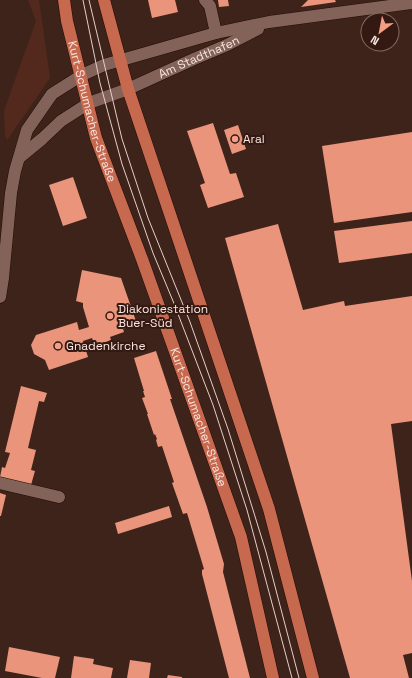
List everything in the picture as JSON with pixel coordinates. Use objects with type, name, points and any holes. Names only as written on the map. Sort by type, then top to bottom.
[{"type":"main road","name":"Kurt-Schumacher-Straße","points":[[64,0],[96,138],[142,259],[241,537],[273,678]]},
{"type":"main road","points":[[104,0],[128,89],[269,509],[313,678]]},
{"type":"street","points":[[205,0],[210,6],[216,33]]},
{"type":"street","name":"Am Stadthafen","points":[[0,297],[3,278],[5,193],[15,171],[27,130],[52,94],[82,75],[120,60],[216,33],[269,22],[412,3]]},
{"type":"street","name":"Am Stadthafen","points":[[20,156],[42,139],[60,121],[89,103],[128,89],[194,58],[227,45],[269,22]]},
{"type":"street","points":[[0,483],[60,497]]},
{"type":"shaded area","points":[[28,0],[39,0],[50,78],[7,140],[5,135],[4,111],[36,21]]},
{"type":"building","points":[[148,0],[175,0],[178,12],[152,18]]},
{"type":"building","points":[[218,0],[228,0],[229,6],[219,7]]},
{"type":"building","points":[[308,0],[335,0],[336,2],[301,7]]},
{"type":"building","points":[[213,123],[230,174],[236,173],[244,197],[208,208],[200,185],[205,183],[187,131]]},
{"type":"building","name":"Aral","points":[[238,125],[246,149],[232,154],[224,130]]},
{"type":"building","points":[[412,132],[412,212],[334,223],[322,146]]},
{"type":"building","points":[[73,177],[87,218],[63,226],[49,185]]},
{"type":"building","points":[[412,221],[412,253],[339,263],[334,231]]},
{"type":"building","points":[[278,224],[303,310],[344,301],[345,306],[412,296],[412,421],[391,424],[412,581],[412,653],[403,655],[409,678],[350,678],[225,238]]},
{"type":"building","name":"Diakoniestation Buer-Süd","points":[[82,270],[121,278],[137,324],[123,329],[124,332],[110,337],[111,340],[95,346],[92,338],[83,341],[88,357],[49,370],[45,360],[34,354],[31,345],[36,335],[77,322],[79,330],[89,327],[83,303],[76,301]]},
{"type":"building","points":[[156,351],[172,399],[170,399],[207,507],[224,564],[223,572],[250,678],[229,678],[202,574],[202,570],[204,569],[187,513],[183,514],[172,483],[174,482],[162,446],[158,447],[157,439],[155,434],[154,435],[142,398],[145,397],[144,391],[134,358]]},
{"type":"building","points":[[21,386],[47,393],[44,402],[39,401],[28,448],[36,450],[31,470],[35,471],[31,485],[0,477],[2,467],[5,468],[10,453],[5,452]]},
{"type":"building","points":[[0,493],[6,495],[1,516],[0,516]]},
{"type":"building","points":[[169,506],[172,517],[118,534],[115,523]]},
{"type":"building","points":[[9,647],[60,657],[55,678],[42,678],[5,671]]},
{"type":"building","points":[[74,656],[94,659],[93,664],[113,668],[111,678],[71,678]]},
{"type":"building","points":[[130,660],[151,663],[149,678],[127,678]]},
{"type":"building","points":[[168,675],[182,677],[182,678],[167,678]]},
{"type":"tram line","points":[[83,0],[100,83],[122,164],[153,253],[213,405],[247,510],[292,678]]},
{"type":"tram line","points":[[89,0],[122,139],[148,218],[190,322],[228,429],[266,552],[299,678]]},
{"type":"place","name":"Aral","points":[[235,139]]},
{"type":"place","name":"Diakoniestation Buer-Süd","points":[[110,316]]},
{"type":"place","name":"Gnadenkirche","points":[[58,346]]}]
